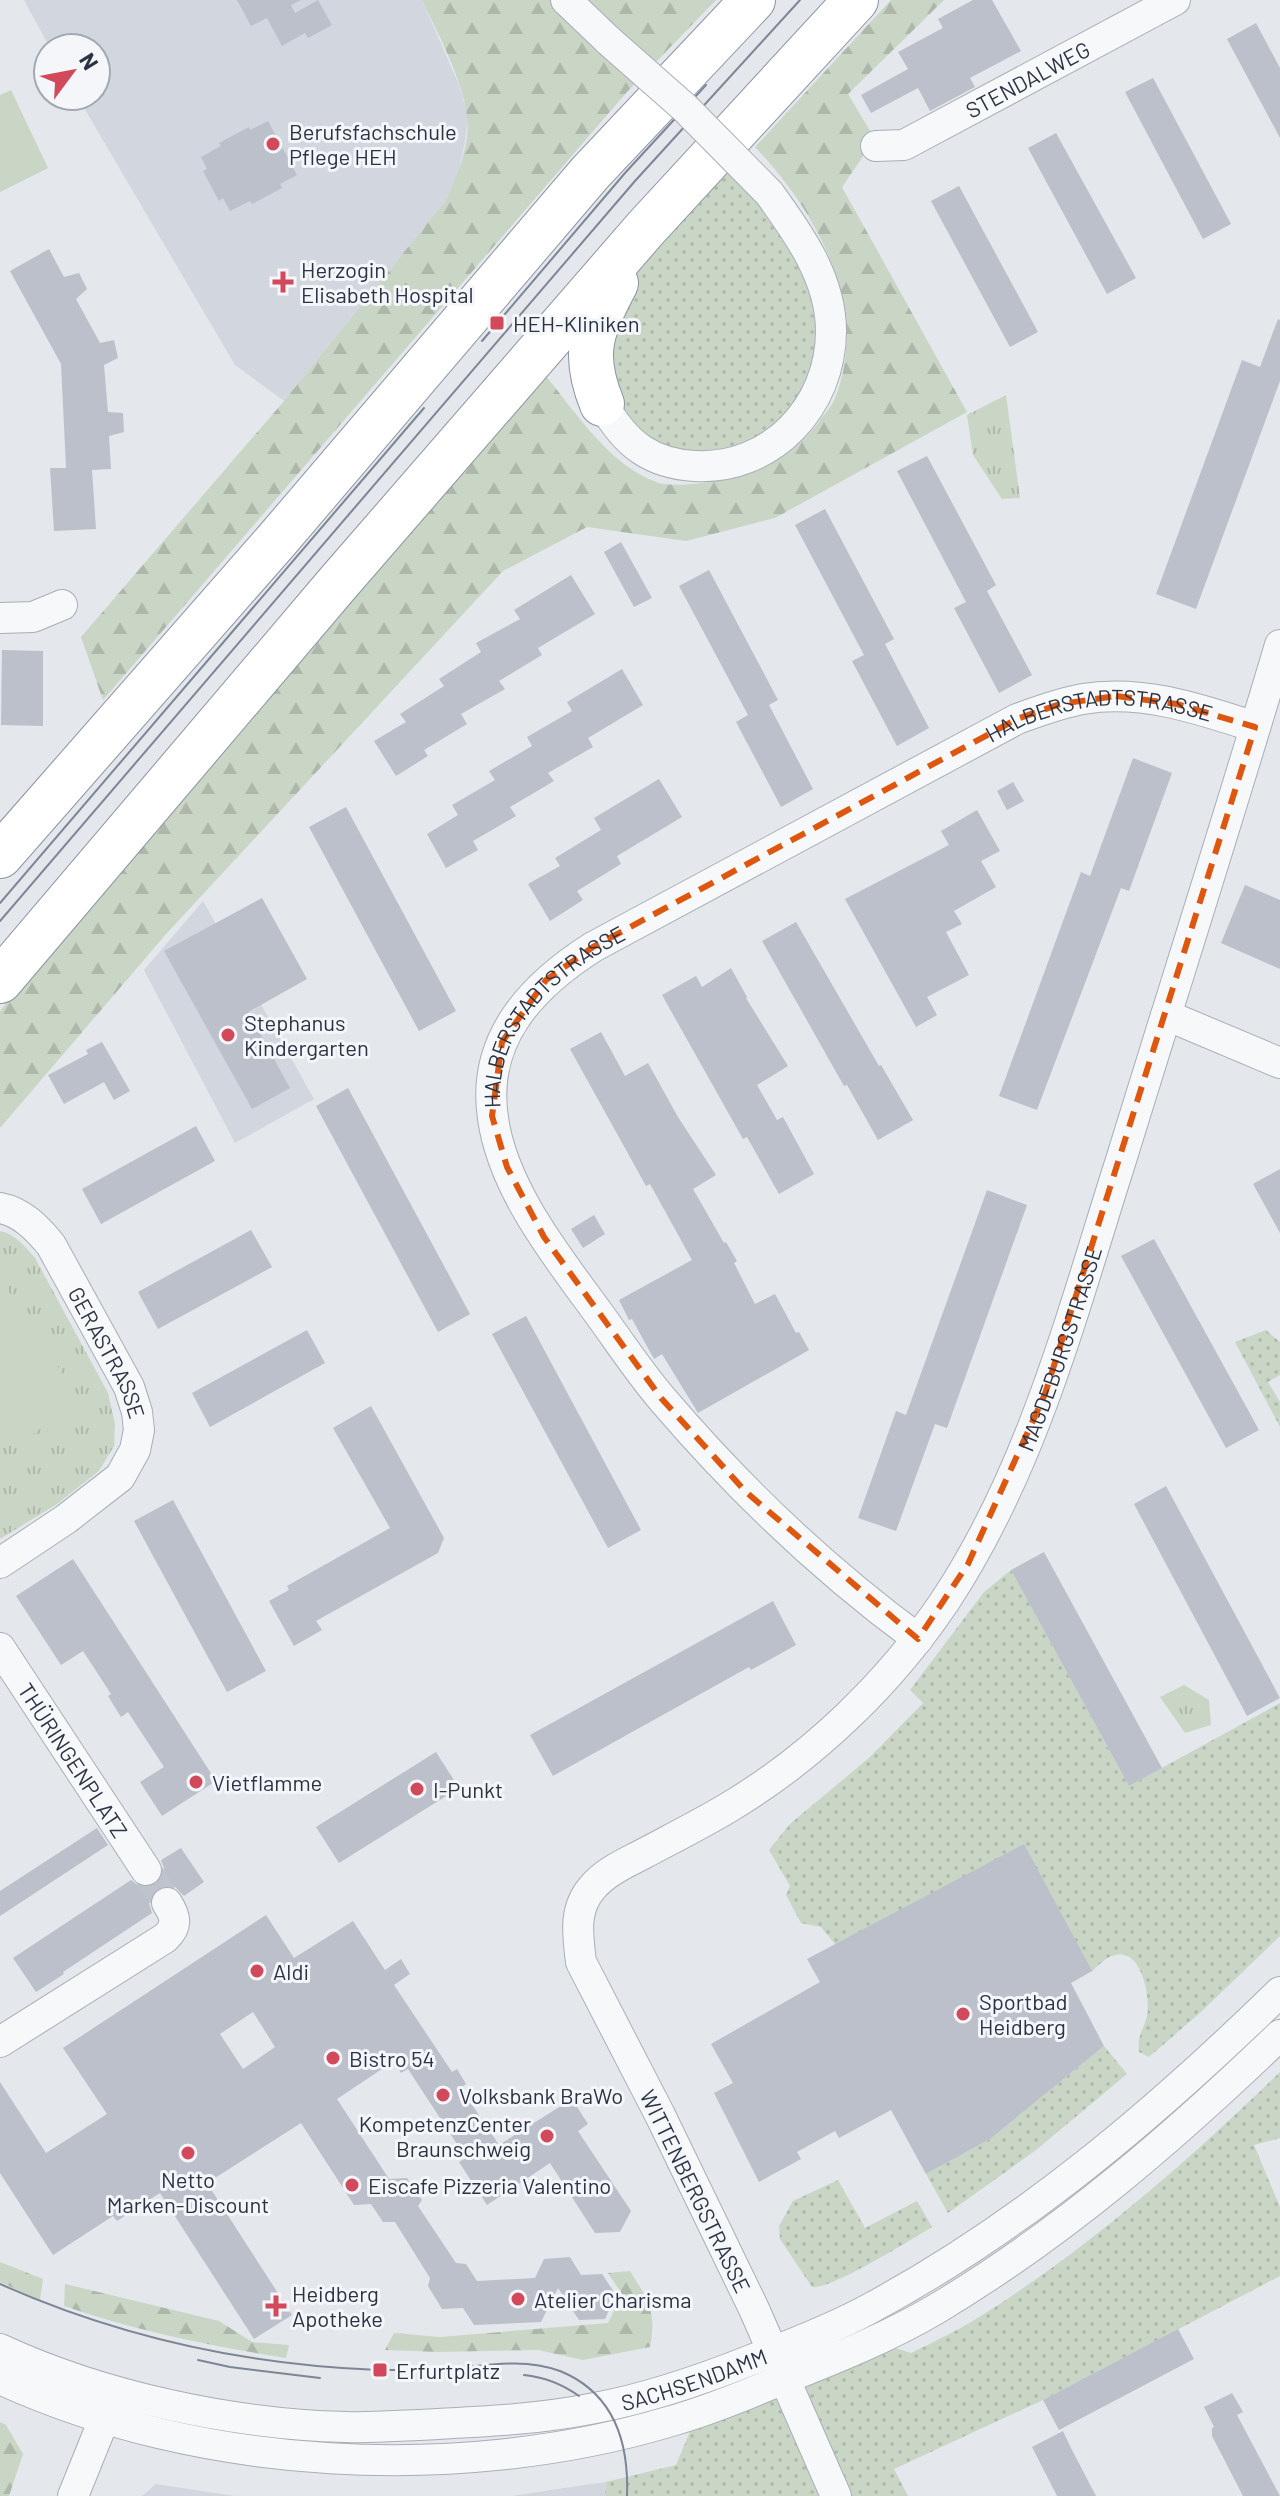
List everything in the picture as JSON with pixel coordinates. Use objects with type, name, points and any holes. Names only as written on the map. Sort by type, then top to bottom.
[{"type":"highway","points":[[0,856],[277,540],[590,173],[753,0]]},
{"type":"highway","points":[[0,981],[646,228],[856,0]]},
{"type":"highway","points":[[602,404],[592,380],[592,339],[599,316],[646,228]]},
{"type":"street","points":[[566,0],[685,108],[769,193],[806,247],[819,276],[831,330],[829,353],[816,396],[805,414],[771,447],[744,460],[725,466],[681,465],[643,450],[615,424],[602,404]]},
{"type":"street","name":"STENDALWEG","points":[[876,146],[904,145],[1175,0]]},
{"type":"street","points":[[0,618],[33,617],[62,605]]},
{"type":"street","name":"MAGDEBURGSTRASSE","points":[[593,1886],[612,1871],[728,1808],[795,1763],[877,1686],[918,1639],[968,1564],[1022,1451],[1061,1349],[1280,645]]},
{"type":"street","name":"HALBERSTADTSTRASSE","points":[[918,1639],[841,1579],[746,1492],[661,1398],[544,1237],[507,1167],[492,1116],[494,1070],[502,1042],[512,1023],[546,980],[593,947],[1017,719],[1060,704],[1116,696],[1177,704],[1255,727]]},
{"type":"street","points":[[1166,1015],[1280,1063]]},
{"type":"street","name":"GERASTRASSE","points":[[0,1208],[24,1218],[51,1245],[129,1387],[139,1430],[135,1450],[120,1477],[76,1512],[0,1563]]},
{"type":"street","name":"THÜRINGENPLATZ","points":[[0,1648],[146,1870]]},
{"type":"street","name":"WITTENBERGSTRASSE","points":[[593,1886],[579,1907],[581,1962],[660,2115],[779,2366],[836,2496]]},
{"type":"street","points":[[1,2042],[165,1938],[175,1924],[174,1914],[167,1903]]},
{"type":"street","name":"SACHSENDAMM","points":[[0,2349],[174,2435],[273,2454],[340,2460],[469,2457],[561,2447],[665,2423],[710,2409],[865,2311],[914,2284],[1059,2187],[1187,2080],[1280,1992]]},
{"type":"street","name":"SACHSENDAMM","points":[[779,2366],[882,2339],[1035,2244],[1149,2155],[1280,2035]]},
{"type":"street","name":"SACHSENDAMM","points":[[0,2379],[27,2392],[110,2404]]},
{"type":"street","points":[[73,2496],[110,2404]]},
{"type":"highlighted area","points":[[1116,696],[1177,704],[1255,727],[1045,1394],[968,1564],[918,1639],[746,1492],[661,1398],[544,1237],[507,1167],[492,1116],[502,1042],[546,980],[593,947],[1017,719],[1060,704]]},
{"type":"shaded area","name":"Herzogin Elisabeth Hospital","points":[[24,0],[422,0],[459,85],[468,118],[458,174],[446,200],[284,401],[235,365],[86,112],[112,112],[112,32],[41,32]]},
{"type":"shaded area","name":"Stephanus Kindergarten","points":[[203,901],[314,1099],[235,1143],[144,970]]},
{"type":"shaded area","points":[[606,2482],[605,2496],[512,2496],[584,2485]]},
{"type":"shaded area","points":[[156,2484],[235,2496],[142,2496]]},
{"type":"green space","points":[[422,0],[716,0],[626,93],[103,700],[81,637],[284,401],[446,200],[465,148],[467,116],[455,71]]},
{"type":"green space","points":[[891,0],[944,0],[848,94],[875,139],[842,187],[967,412],[775,518],[686,541],[587,527],[503,571],[167,933],[0,1128],[0,1011],[544,374],[608,450],[639,474],[665,484],[706,482],[756,470],[790,451],[818,423],[834,401],[844,364],[846,330],[842,296],[817,231],[798,200],[755,147]]},
{"type":"green space","points":[[11,90],[48,168],[0,192],[0,95]]},
{"type":"green space","points":[[723,165],[759,201],[807,280],[817,331],[815,351],[810,372],[794,406],[763,436],[723,452],[683,452],[650,439],[613,397],[611,320],[657,234]]},
{"type":"green space","points":[[1006,395],[1020,498],[1002,499],[973,455],[967,415]]},
{"type":"green space","points":[[0,1231],[15,1238],[35,1258],[108,1393],[115,1424],[114,1446],[99,1471],[57,1504],[0,1539]]},
{"type":"green space","points":[[2,1281],[81,1402],[19,1443],[0,1414]]},
{"type":"green space","points":[[1266,1330],[1280,1342],[1280,1375],[1268,1382],[1280,1402],[1280,1427],[1235,1342]]},
{"type":"green space","points":[[1011,1570],[1129,1786],[1280,1703],[1280,1936],[1149,2057],[1139,2052],[1148,2007],[1145,1986],[1142,1974],[1130,1958],[1122,1954],[1112,1956],[1092,1971],[835,1944],[821,1927],[801,1923],[786,1895],[790,1886],[769,1850],[790,1824],[870,1757],[923,1703],[910,1690],[984,1592]]},
{"type":"green space","points":[[1184,1685],[1209,1700],[1211,1725],[1185,1733],[1160,1697]]},
{"type":"green space","points":[[1104,2046],[1127,2074],[1036,2150],[948,2213],[926,2174],[990,2139]]},
{"type":"green space","points":[[1280,2072],[1280,2138],[1254,2145],[1280,2207],[1280,2276],[1043,2400],[894,2469],[908,2496],[605,2496],[606,2482],[676,2465],[691,2429],[793,2392],[892,2347],[911,2353],[976,2319],[1057,2264],[1135,2203]]},
{"type":"green space","points":[[838,2180],[865,2228],[917,2201],[932,2227],[836,2281],[812,2287],[780,2239],[779,2226],[793,2201]]},
{"type":"green space","points":[[0,2262],[43,2279],[40,2300],[0,2282]]},
{"type":"green space","points":[[630,2271],[649,2307],[652,2324],[650,2347],[583,2360],[538,2350],[385,2350],[394,2333],[440,2337],[608,2323],[622,2294],[608,2273]]},
{"type":"green space","points":[[65,2284],[219,2321],[252,2342],[289,2345],[286,2358],[174,2337],[64,2306]]},
{"type":"green space","points":[[0,2422],[6,2425],[23,2454],[9,2496],[0,2496]]},
{"type":"building","points":[[237,0],[301,0],[291,5],[295,13],[318,0],[332,25],[308,38],[305,33],[282,46],[267,18],[251,26]]},
{"type":"building","points":[[973,0],[992,0],[1021,51],[970,78],[975,87],[930,111],[918,88],[871,113],[861,95],[908,69],[898,52],[943,28],[938,19]]},
{"type":"building","points":[[1256,23],[1280,68],[1280,138],[1227,39]]},
{"type":"building","points":[[1153,78],[1231,224],[1203,239],[1125,92]]},
{"type":"building","points":[[268,121],[297,175],[280,184],[282,188],[252,204],[250,201],[230,211],[223,198],[219,201],[203,171],[207,169],[201,157],[221,146],[219,143]]},
{"type":"building","points":[[1056,133],[1136,278],[1107,294],[1028,148]]},
{"type":"building","points":[[959,186],[1038,332],[1010,347],[931,201]]},
{"type":"building","points":[[49,249],[64,277],[79,273],[87,289],[76,299],[100,343],[114,340],[118,358],[104,365],[108,412],[123,413],[124,432],[109,436],[111,469],[92,470],[96,529],[54,531],[50,468],[66,468],[61,364],[10,271]]},
{"type":"building","points":[[1278,319],[1280,381],[1196,609],[1156,594],[1242,360],[1260,367]]},
{"type":"building","points":[[927,456],[996,585],[987,591],[1032,675],[999,693],[954,608],[966,602],[897,471]]},
{"type":"building","points":[[825,509],[894,639],[885,644],[929,728],[897,746],[852,661],[864,655],[795,525]]},
{"type":"building","points":[[621,542],[652,598],[634,607],[604,552]]},
{"type":"building","points":[[709,570],[778,700],[769,705],[813,789],[781,807],[736,722],[748,715],[679,586]]},
{"type":"building","points":[[571,575],[595,614],[538,648],[542,655],[499,681],[505,689],[461,714],[467,724],[424,750],[428,756],[396,776],[374,741],[406,722],[400,714],[444,686],[439,679],[481,652],[476,643],[520,619],[514,610]]},
{"type":"building","points":[[2,650],[43,651],[43,726],[1,725]]},
{"type":"building","points":[[622,669],[643,705],[588,738],[593,747],[548,773],[554,781],[510,807],[516,816],[473,841],[478,850],[446,868],[427,834],[458,815],[452,805],[495,780],[489,771],[532,746],[527,737],[572,711],[567,702]]},
{"type":"building","points":[[1133,758],[1172,773],[1129,891],[1121,888],[1037,1110],[999,1096],[1081,872],[1090,876]]},
{"type":"building","points":[[659,779],[682,817],[617,856],[621,864],[577,891],[583,900],[550,921],[528,884],[560,866],[555,858],[601,830],[594,818]]},
{"type":"building","points":[[1013,782],[1024,801],[1007,810],[997,791]]},
{"type":"building","points":[[346,807],[456,1011],[419,1031],[309,827]]},
{"type":"building","points":[[977,810],[1000,851],[981,861],[996,887],[954,911],[962,924],[946,932],[969,975],[927,997],[937,1015],[916,1027],[845,899],[949,845],[941,831]]},
{"type":"building","points":[[1245,885],[1280,900],[1280,969],[1221,943]]},
{"type":"building","points":[[262,898],[307,979],[248,1012],[290,1088],[252,1109],[164,951]]},
{"type":"building","points":[[796,922],[913,1120],[878,1140],[762,941]]},
{"type":"building","points":[[731,968],[788,1066],[757,1085],[777,1120],[783,1117],[814,1174],[779,1194],[747,1137],[743,1139],[662,995],[696,976],[702,987]]},
{"type":"building","points":[[601,1032],[625,1076],[648,1063],[716,1175],[693,1189],[737,1261],[734,1263],[755,1304],[775,1294],[809,1350],[698,1413],[662,1354],[654,1359],[619,1300],[692,1260],[650,1184],[646,1186],[570,1049]]},
{"type":"building","points":[[102,1042],[130,1091],[114,1100],[104,1082],[64,1104],[48,1075],[88,1054],[86,1050]]},
{"type":"building","points":[[348,1088],[470,1314],[438,1332],[316,1106]]},
{"type":"building","points":[[196,1126],[215,1161],[101,1224],[82,1189]]},
{"type":"building","points":[[1280,1169],[1280,1233],[1253,1184]]},
{"type":"building","points":[[987,1190],[1027,1205],[947,1428],[935,1424],[896,1531],[858,1518],[896,1411],[906,1415]]},
{"type":"building","points":[[594,1215],[605,1234],[583,1248],[571,1229]]},
{"type":"building","points":[[251,1230],[272,1267],[158,1329],[138,1292]]},
{"type":"building","points":[[1154,1239],[1259,1430],[1226,1448],[1121,1256]]},
{"type":"building","points":[[526,1316],[641,1530],[608,1548],[492,1334]]},
{"type":"building","points":[[307,1330],[325,1363],[210,1427],[192,1393]]},
{"type":"building","points":[[371,1406],[444,1538],[438,1553],[316,1621],[322,1630],[294,1646],[269,1601],[289,1590],[287,1586],[390,1528],[333,1428]]},
{"type":"building","points":[[1166,1486],[1280,1698],[1247,1716],[1134,1504]]},
{"type":"building","points":[[173,1500],[266,1671],[227,1692],[134,1521]]},
{"type":"building","points":[[1044,1552],[1162,1768],[1129,1786],[1011,1570]]},
{"type":"building","points":[[73,1559],[216,1781],[162,1816],[140,1782],[164,1767],[128,1712],[121,1717],[108,1696],[111,1694],[83,1651],[61,1665],[16,1596]]},
{"type":"building","points":[[773,1601],[796,1645],[751,1670],[749,1667],[553,1776],[530,1735]]},
{"type":"building","points":[[436,1752],[459,1788],[339,1863],[316,1827]]},
{"type":"building","points":[[97,1828],[108,1845],[0,1916],[0,1891]]},
{"type":"building","name":"Sportbad Heidberg","points":[[1024,1844],[1092,1971],[1071,1983],[1104,2046],[990,2139],[926,2174],[891,2110],[839,2138],[835,2131],[797,2152],[801,2159],[759,2182],[714,2093],[733,2083],[711,2044],[820,1982],[807,1959]]},
{"type":"building","points":[[181,1848],[204,1882],[184,1896],[175,1887],[166,1885],[157,1888],[149,1903],[152,1913],[36,1992],[13,1958],[131,1880],[146,1888],[155,1885],[162,1877],[164,1868],[161,1860]]},
{"type":"building","points":[[266,1915],[294,1958],[353,1921],[385,1970],[401,1959],[410,1974],[394,1985],[452,2072],[457,2069],[466,2084],[461,2088],[499,2145],[572,2099],[588,2124],[578,2131],[631,2211],[620,2232],[595,2233],[550,2163],[487,2205],[459,2162],[466,2158],[408,2069],[401,2073],[394,2061],[337,2099],[389,2179],[407,2178],[422,2200],[418,2206],[456,2263],[466,2264],[477,2281],[535,2278],[544,2259],[570,2257],[581,2275],[602,2274],[616,2295],[605,2319],[579,2320],[558,2288],[541,2322],[474,2325],[463,2308],[442,2309],[428,2286],[430,2278],[395,2222],[383,2222],[371,2204],[354,2205],[301,2123],[207,2183],[292,2315],[254,2339],[160,2193],[117,2221],[113,2216],[53,2255],[0,2173],[0,2082],[46,2153],[107,2114],[63,2048]],"holes":[[[253,2012],[275,2047],[243,2069],[220,2034]]]},
{"type":"building","points":[[1178,2329],[1194,2359],[1059,2430],[1043,2400]]},
{"type":"building","points":[[1232,2393],[1243,2412],[1237,2415],[1280,2496],[1243,2496],[1212,2436],[1214,2427],[1204,2407]]},
{"type":"building","points":[[1063,2431],[1096,2496],[1057,2496],[1032,2447]]},
{"type":"tunnel","points":[[146,1870],[167,1903]]},
{"type":"tram line","points":[[0,921],[635,181],[800,0]]},
{"type":"tram line","points":[[482,341],[625,173],[706,85]]},
{"type":"tram line","points":[[0,903],[424,408]]},
{"type":"tram line","points":[[0,2284],[91,2319],[232,2355],[378,2370],[517,2363],[560,2371],[594,2392],[614,2422],[625,2457],[627,2496]]},
{"type":"tram line","points":[[198,2360],[320,2378]]},
{"type":"tram line","points":[[524,2375],[553,2382],[579,2396]]},
{"type":"place","name":"Berufsfachschule Pflege HEH","points":[[273,144]]},
{"type":"place","name":"Herzogin Elisabeth Hospital","points":[[283,282]]},
{"type":"place","name":"HEH-Kliniken","points":[[497,323]]},
{"type":"place","name":"Stephanus Kindergarten","points":[[228,1035]]},
{"type":"place","name":"Vietflamme","points":[[196,1782]]},
{"type":"place","name":"I-Punkt","points":[[417,1789]]},
{"type":"place","name":"Aldi","points":[[257,1971]]},
{"type":"place","name":"Sportbad Heidberg","points":[[963,2014]]},
{"type":"place","name":"Bistro 54","points":[[333,2058]]},
{"type":"place","name":"Volksbank BraWo","points":[[443,2095]]},
{"type":"place","name":"KompetenzCenter Braunschweig","points":[[547,2136]]},
{"type":"place","name":"Netto Marken-Discount","points":[[188,2153]]},
{"type":"place","name":"Eiscafe Pizzeria Valentino","points":[[352,2185]]},
{"type":"place","name":"Atelier Charisma","points":[[518,2299]]},
{"type":"place","name":"Heidberg Apotheke","points":[[276,2306]]},
{"type":"place","name":"Erfurtplatz","points":[[380,2370]]}]
